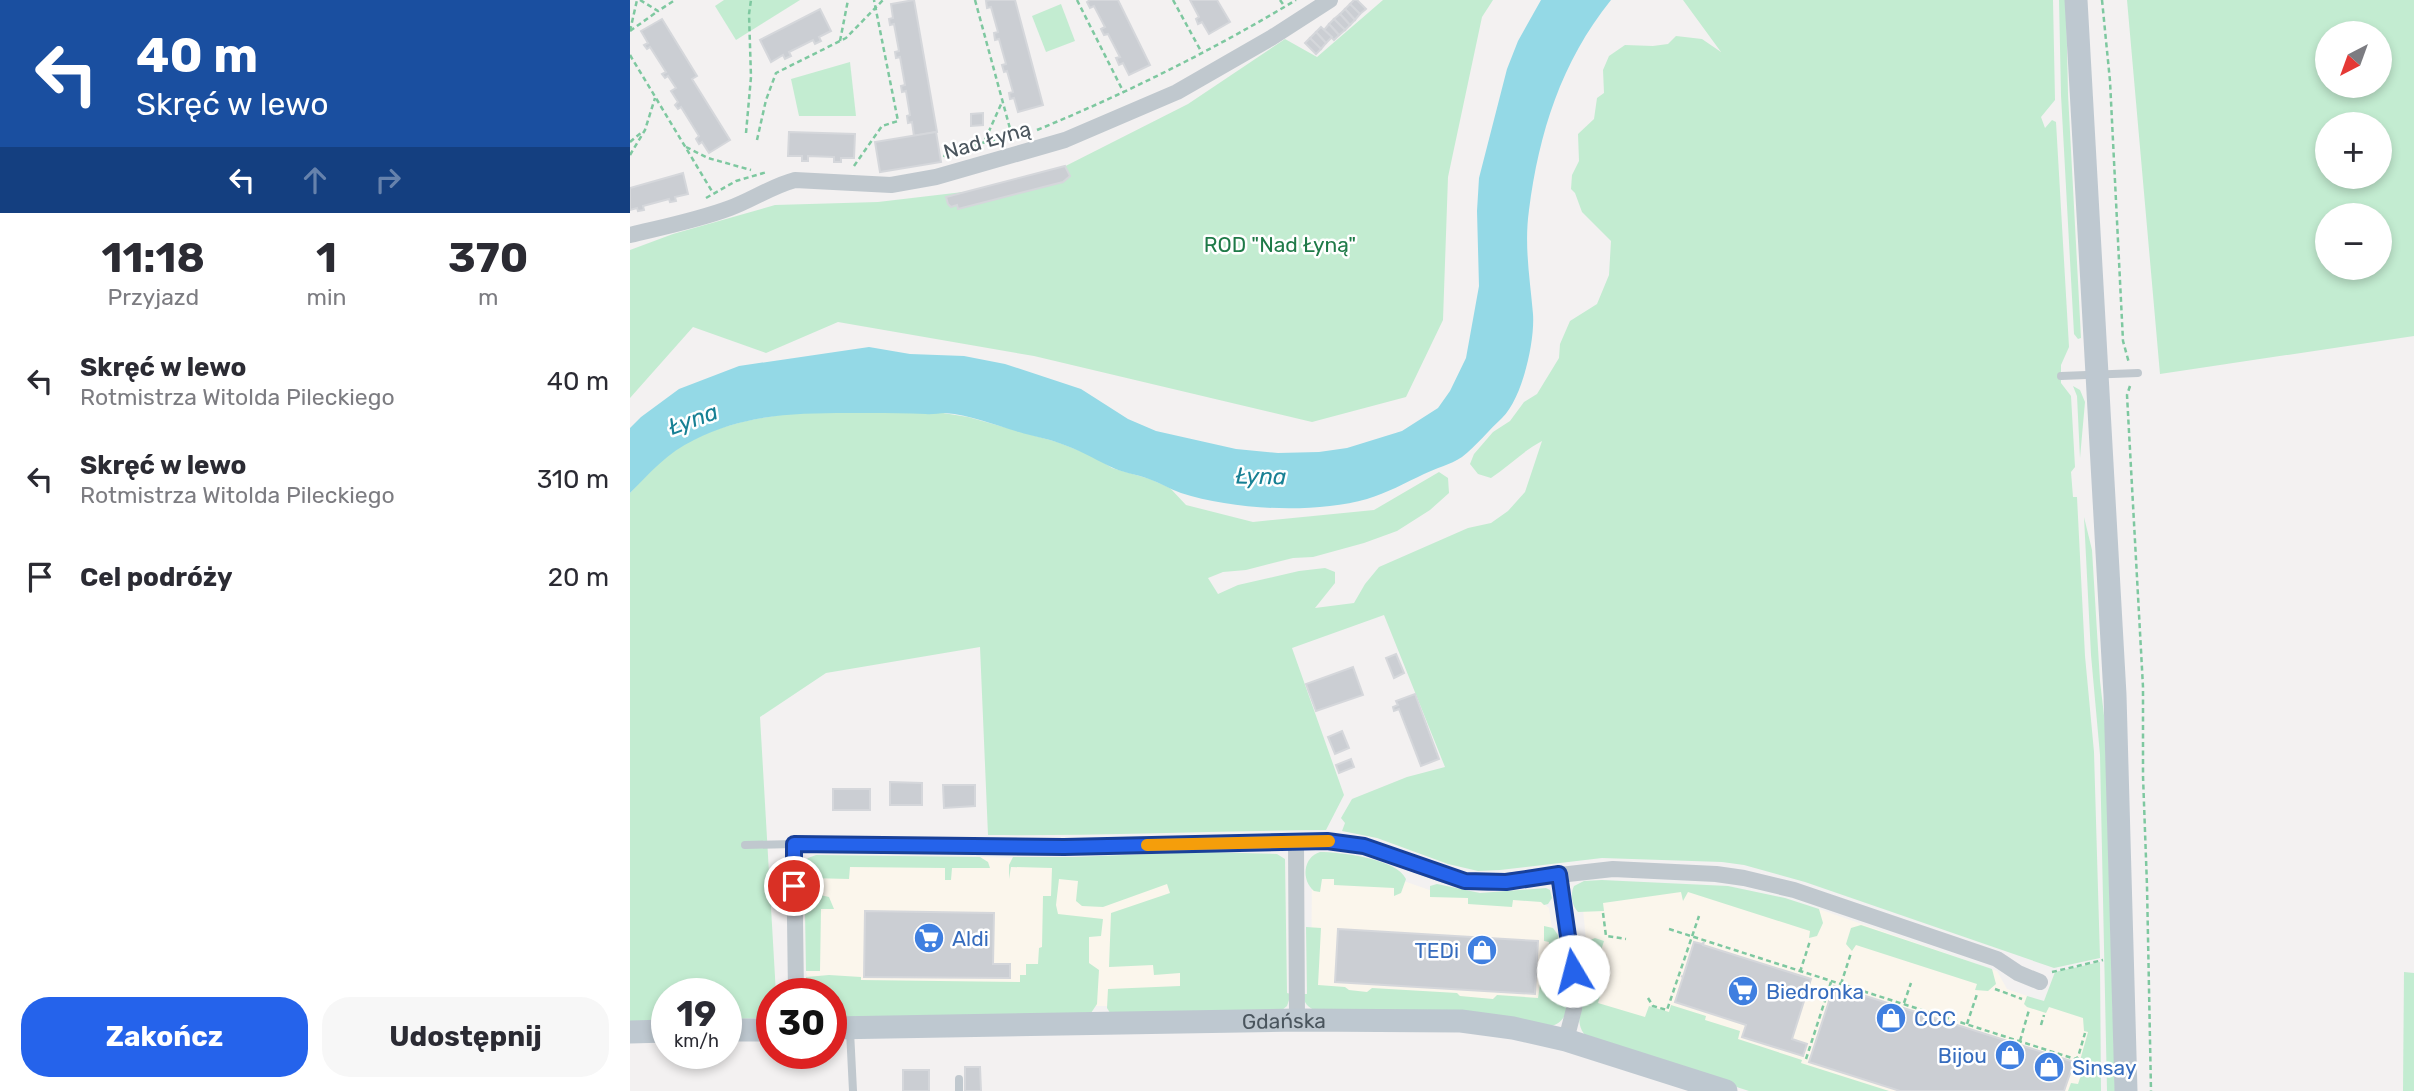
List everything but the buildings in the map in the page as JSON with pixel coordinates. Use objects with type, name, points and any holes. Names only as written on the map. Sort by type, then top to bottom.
[{"type":"main road","points":[[2076,0],[2117,748],[2125,1089]]},
{"type":"main road","name":"Gdańska","points":[[847,1028],[1297,1020],[1461,1021],[1513,1028],[1566,1040],[1726,1091]]},
{"type":"main road","points":[[630,1032],[651,1031]]},
{"type":"street","name":"Nad Łyną","points":[[630,235],[712,215],[782,183],[795,180],[891,185],[936,177],[1065,140],[1177,92],[1271,38],[1330,0]]},
{"type":"street","points":[[796,978],[794,844],[1064,847],[1327,841],[1364,846],[1465,881],[1506,882],[1588,870],[1716,874],[1763,881],[1997,960],[2040,982]]},
{"type":"street","points":[[1296,843],[1297,1020]]},
{"type":"street","points":[[1559,874],[1576,992],[1566,1040]]},
{"type":"lane","points":[[2061,376],[2135,373]]},
{"type":"lane","points":[[745,845],[794,844]]},
{"type":"lane","points":[[847,1060],[853,1091]]},
{"type":"lane","points":[[959,1079],[959,1091]]},
{"type":"path","points":[[630,31],[638,0],[658,11]]},
{"type":"path","points":[[630,31],[675,0]]},
{"type":"path","points":[[746,133],[751,77],[751,0]]},
{"type":"path","points":[[840,41],[848,0]]},
{"type":"path","points":[[850,172],[882,126],[898,121],[874,0]]},
{"type":"path","points":[[757,140],[766,100],[776,73],[845,38],[883,0]]},
{"type":"path","points":[[975,0],[1012,136]]},
{"type":"path","points":[[1076,0],[1124,93]]},
{"type":"path","points":[[1173,0],[1202,54]]},
{"type":"path","points":[[1280,0],[1285,7]]},
{"type":"path","points":[[943,160],[947,151],[1038,130],[1124,93],[1202,54],[1296,0]]},
{"type":"path","points":[[2102,0],[2123,341],[2135,373],[2127,395],[2143,687],[2151,1091]]},
{"type":"path","points":[[630,55],[713,194]]},
{"type":"path","points":[[630,155],[645,130],[655,98]]},
{"type":"path","points":[[984,142],[1002,102]]},
{"type":"path","points":[[1012,142],[1059,126]]},
{"type":"path","points":[[630,142],[645,130]]},
{"type":"path","points":[[684,145],[708,158],[751,170]]},
{"type":"path","points":[[948,160],[956,152],[974,147],[988,148]]},
{"type":"path","points":[[708,202],[743,183],[772,173],[749,176]]},
{"type":"path","points":[[1603,913],[1606,936],[1626,939]]},
{"type":"path","points":[[1648,998],[1653,1006],[1667,1010],[1699,916]]},
{"type":"path","points":[[1670,929],[2075,1059],[2085,1033]]},
{"type":"path","points":[[1800,972],[1810,941]]},
{"type":"path","points":[[1841,984],[1851,953]]},
{"type":"path","points":[[2040,982],[2054,970],[2103,960]]},
{"type":"path","points":[[1806,1059],[1831,982]]},
{"type":"path","points":[[1904,1004],[1911,983]]},
{"type":"path","points":[[1995,989],[2022,999]]},
{"type":"path","points":[[1967,1025],[1977,993]]},
{"type":"path","points":[[2019,1041],[2029,1010]]},
{"type":"path","points":[[2041,1025],[2044,1015]]},
{"type":"path","points":[[2078,1037],[2084,1038]]},
{"type":"shaded area","points":[[980,857],[1247,865],[1256,1006],[847,1006],[847,978],[808,978],[806,971],[816,895],[805,901],[804,875],[828,864]]},
{"type":"shaded area","points":[[1352,863],[1441,894],[1535,897],[1549,908],[1561,990],[1547,1015],[1311,987],[1312,874]]},
{"type":"shaded area","points":[[1649,885],[1819,909],[1997,971],[2007,989],[2027,996],[2045,1009],[2054,987],[2087,998],[2090,1091],[1863,1091],[1589,1002],[1590,984],[1582,898]]},
{"type":"green space","points":[[724,0],[800,0],[736,40],[715,6]]},
{"type":"green space","name":"ROD \"Nad Łyną\"","points":[[1383,0],[1493,0],[1482,17],[1448,177],[1443,320],[1406,397],[1312,422],[1034,356],[838,322],[766,353],[693,327],[630,398],[630,250],[673,234],[775,205],[878,202],[1030,184],[1188,104],[1285,39],[1317,57]]},
{"type":"green space","points":[[1683,0],[2053,0],[2055,100],[2041,117],[2045,128],[2052,120],[2056,122],[2069,347],[2061,365],[2061,383],[2071,396],[2075,467],[2071,472],[2073,497],[2077,497],[2085,656],[2094,752],[2100,958],[2054,968],[1805,882],[1744,865],[1602,858],[1478,871],[1448,864],[1377,838],[1342,831],[1345,823],[1341,818],[1352,799],[1407,777],[1445,767],[1384,615],[1292,648],[1344,795],[1326,830],[988,835],[980,647],[826,673],[760,717],[775,978],[756,978],[756,1018],[742,1019],[742,978],[651,978],[651,1021],[630,1022],[630,493],[661,461],[675,450],[707,433],[741,422],[794,413],[906,412],[968,417],[1057,442],[1093,456],[1112,468],[1170,488],[1186,505],[1253,522],[1374,510],[1439,472],[1448,478],[1449,493],[1430,510],[1397,531],[1313,557],[1293,558],[1246,570],[1223,572],[1208,578],[1218,594],[1238,585],[1325,568],[1335,572],[1335,583],[1315,608],[1354,603],[1379,567],[1468,528],[1491,523],[1508,511],[1525,492],[1542,441],[1491,478],[1478,474],[1470,464],[1474,454],[1493,432],[1510,421],[1524,402],[1537,394],[1559,358],[1560,344],[1570,321],[1597,304],[1609,275],[1611,241],[1582,212],[1571,189],[1572,175],[1579,161],[1578,134],[1594,119],[1597,98],[1604,93],[1603,70],[1609,56],[1625,45],[1668,44],[1676,36],[1702,39],[1721,52]]},
{"type":"green space","points":[[2059,0],[2066,0],[2068,94],[2081,338],[2078,339],[2074,334],[2061,95]]},
{"type":"green space","points":[[2127,0],[2414,0],[2414,336],[2160,374]]},
{"type":"green space","points":[[1061,4],[1075,41],[1046,52],[1032,16]]},
{"type":"green space","points":[[850,62],[856,116],[799,116],[791,79]]},
{"type":"green space","points":[[2073,386],[2080,390],[2085,402],[2080,458],[2077,396]]},
{"type":"green space","points":[[2084,517],[2092,550],[2105,724],[2115,1091],[2107,1091],[2100,755],[2091,655]]},
{"type":"green space","points":[[1203,852],[1277,854],[1285,859],[1287,993],[1291,994],[1287,1006],[1282,1010],[1112,1016],[1107,1008],[1108,989],[1180,986],[1180,973],[1154,975],[1153,965],[1109,967],[1111,913],[1170,893],[1167,884],[1103,907],[1082,906],[1076,901],[1078,881],[1059,879],[1056,905],[1058,914],[1103,919],[1101,936],[1089,937],[1089,963],[1099,970],[1097,1004],[1089,1016],[847,1020],[847,978],[806,978],[829,975],[861,977],[861,980],[1020,982],[1020,975],[1026,975],[1026,964],[1038,964],[1039,948],[1042,947],[1043,896],[1051,896],[1052,868],[1011,867],[1009,879],[1009,865],[1013,857]]},
{"type":"green space","points":[[1320,852],[1354,855],[1392,866],[1406,879],[1401,893],[1394,896],[1394,888],[1334,885],[1334,879],[1322,879],[1320,892],[1314,891],[1307,881],[1306,869],[1310,859]]},
{"type":"green space","points":[[816,855],[980,857],[988,862],[990,868],[952,868],[951,880],[945,880],[945,868],[850,867],[849,879],[810,878],[804,875],[804,863]]},
{"type":"green space","points":[[1584,881],[1728,886],[1785,898],[1819,909],[1823,923],[1817,936],[1809,938],[1810,931],[1688,892],[1683,901],[1681,892],[1603,903],[1604,911],[1578,912],[1572,900],[1574,886]]},
{"type":"green space","points":[[1437,884],[1480,893],[1546,888],[1550,890],[1552,898],[1544,905],[1541,902],[1513,900],[1512,907],[1468,904],[1468,898],[1430,897],[1430,886]]},
{"type":"green space","points":[[816,894],[829,897],[834,909],[821,909],[820,971],[806,971],[805,912],[807,904]]},
{"type":"green space","points":[[1861,925],[1992,969],[1996,984],[1988,991],[1975,990],[1977,984],[1856,945],[1852,951],[1846,944],[1851,928]]},
{"type":"green space","points":[[1544,926],[1553,928],[1558,935],[1565,981],[1542,980],[1543,956],[1548,956],[1549,942],[1544,941]]},
{"type":"green space","points":[[1306,927],[1321,928],[1318,985],[1367,992],[1372,988],[1457,993],[1460,996],[1493,999],[1497,995],[1538,998],[1540,984],[1565,986],[1568,1008],[1560,1022],[1548,1027],[1316,1011],[1307,1005],[1303,994],[1307,994]]},
{"type":"green space","points":[[1595,938],[1604,941],[1593,976],[1605,980],[1598,1003],[1645,1017],[1649,1006],[1669,1012],[1671,1005],[1740,1031],[1738,1039],[1802,1060],[1801,1063],[1889,1091],[1749,1091],[1591,1040],[1581,1029],[1579,1021],[1581,1006],[1585,1006],[1580,952],[1588,941]]},
{"type":"green space","points":[[2100,962],[2101,1091],[2068,1091],[2071,1083],[2078,1084],[2084,1066],[2079,1064],[2088,1032],[2084,1031],[2083,1018],[2049,1007],[2046,1013],[2024,1004],[2027,996],[2044,1001],[2055,972]]},
{"type":"green space","points":[[2404,972],[2414,973],[2414,1091],[2403,1091]]},
{"type":"water","name":"Łyna","points":[[1541,0],[1611,0],[1578,48],[1566,73],[1555,99],[1539,153],[1527,237],[1533,314],[1532,339],[1521,384],[1516,398],[1502,418],[1457,460],[1367,499],[1323,507],[1274,508],[1225,503],[1181,493],[1114,468],[1059,443],[964,416],[945,413],[802,414],[737,424],[694,440],[668,457],[630,493],[630,428],[679,389],[739,366],[869,347],[910,354],[964,356],[1005,364],[1081,389],[1128,419],[1156,431],[1236,449],[1278,453],[1319,452],[1347,448],[1402,431],[1438,408],[1450,391],[1466,358],[1479,286],[1479,178],[1507,69],[1518,41]]},
{"type":"slow traffic","points":[[1147,845],[1329,841]]},
{"type":"place","name":"Aldi","points":[[929,938]]},
{"type":"place","name":"TEDi","points":[[1482,950]]},
{"type":"place","name":"Biedronka","points":[[1743,991]]},
{"type":"place","name":"CCC","points":[[1891,1018]]},
{"type":"place","name":"Bijou","points":[[2010,1055]]},
{"type":"place","name":"Sinsay","points":[[2049,1067]]},
{"type":"route","points":[[794,886],[794,844],[1064,847],[1240,842],[1346,843],[1364,846],[1465,881],[1506,882],[1559,874],[1573,971]]}]
